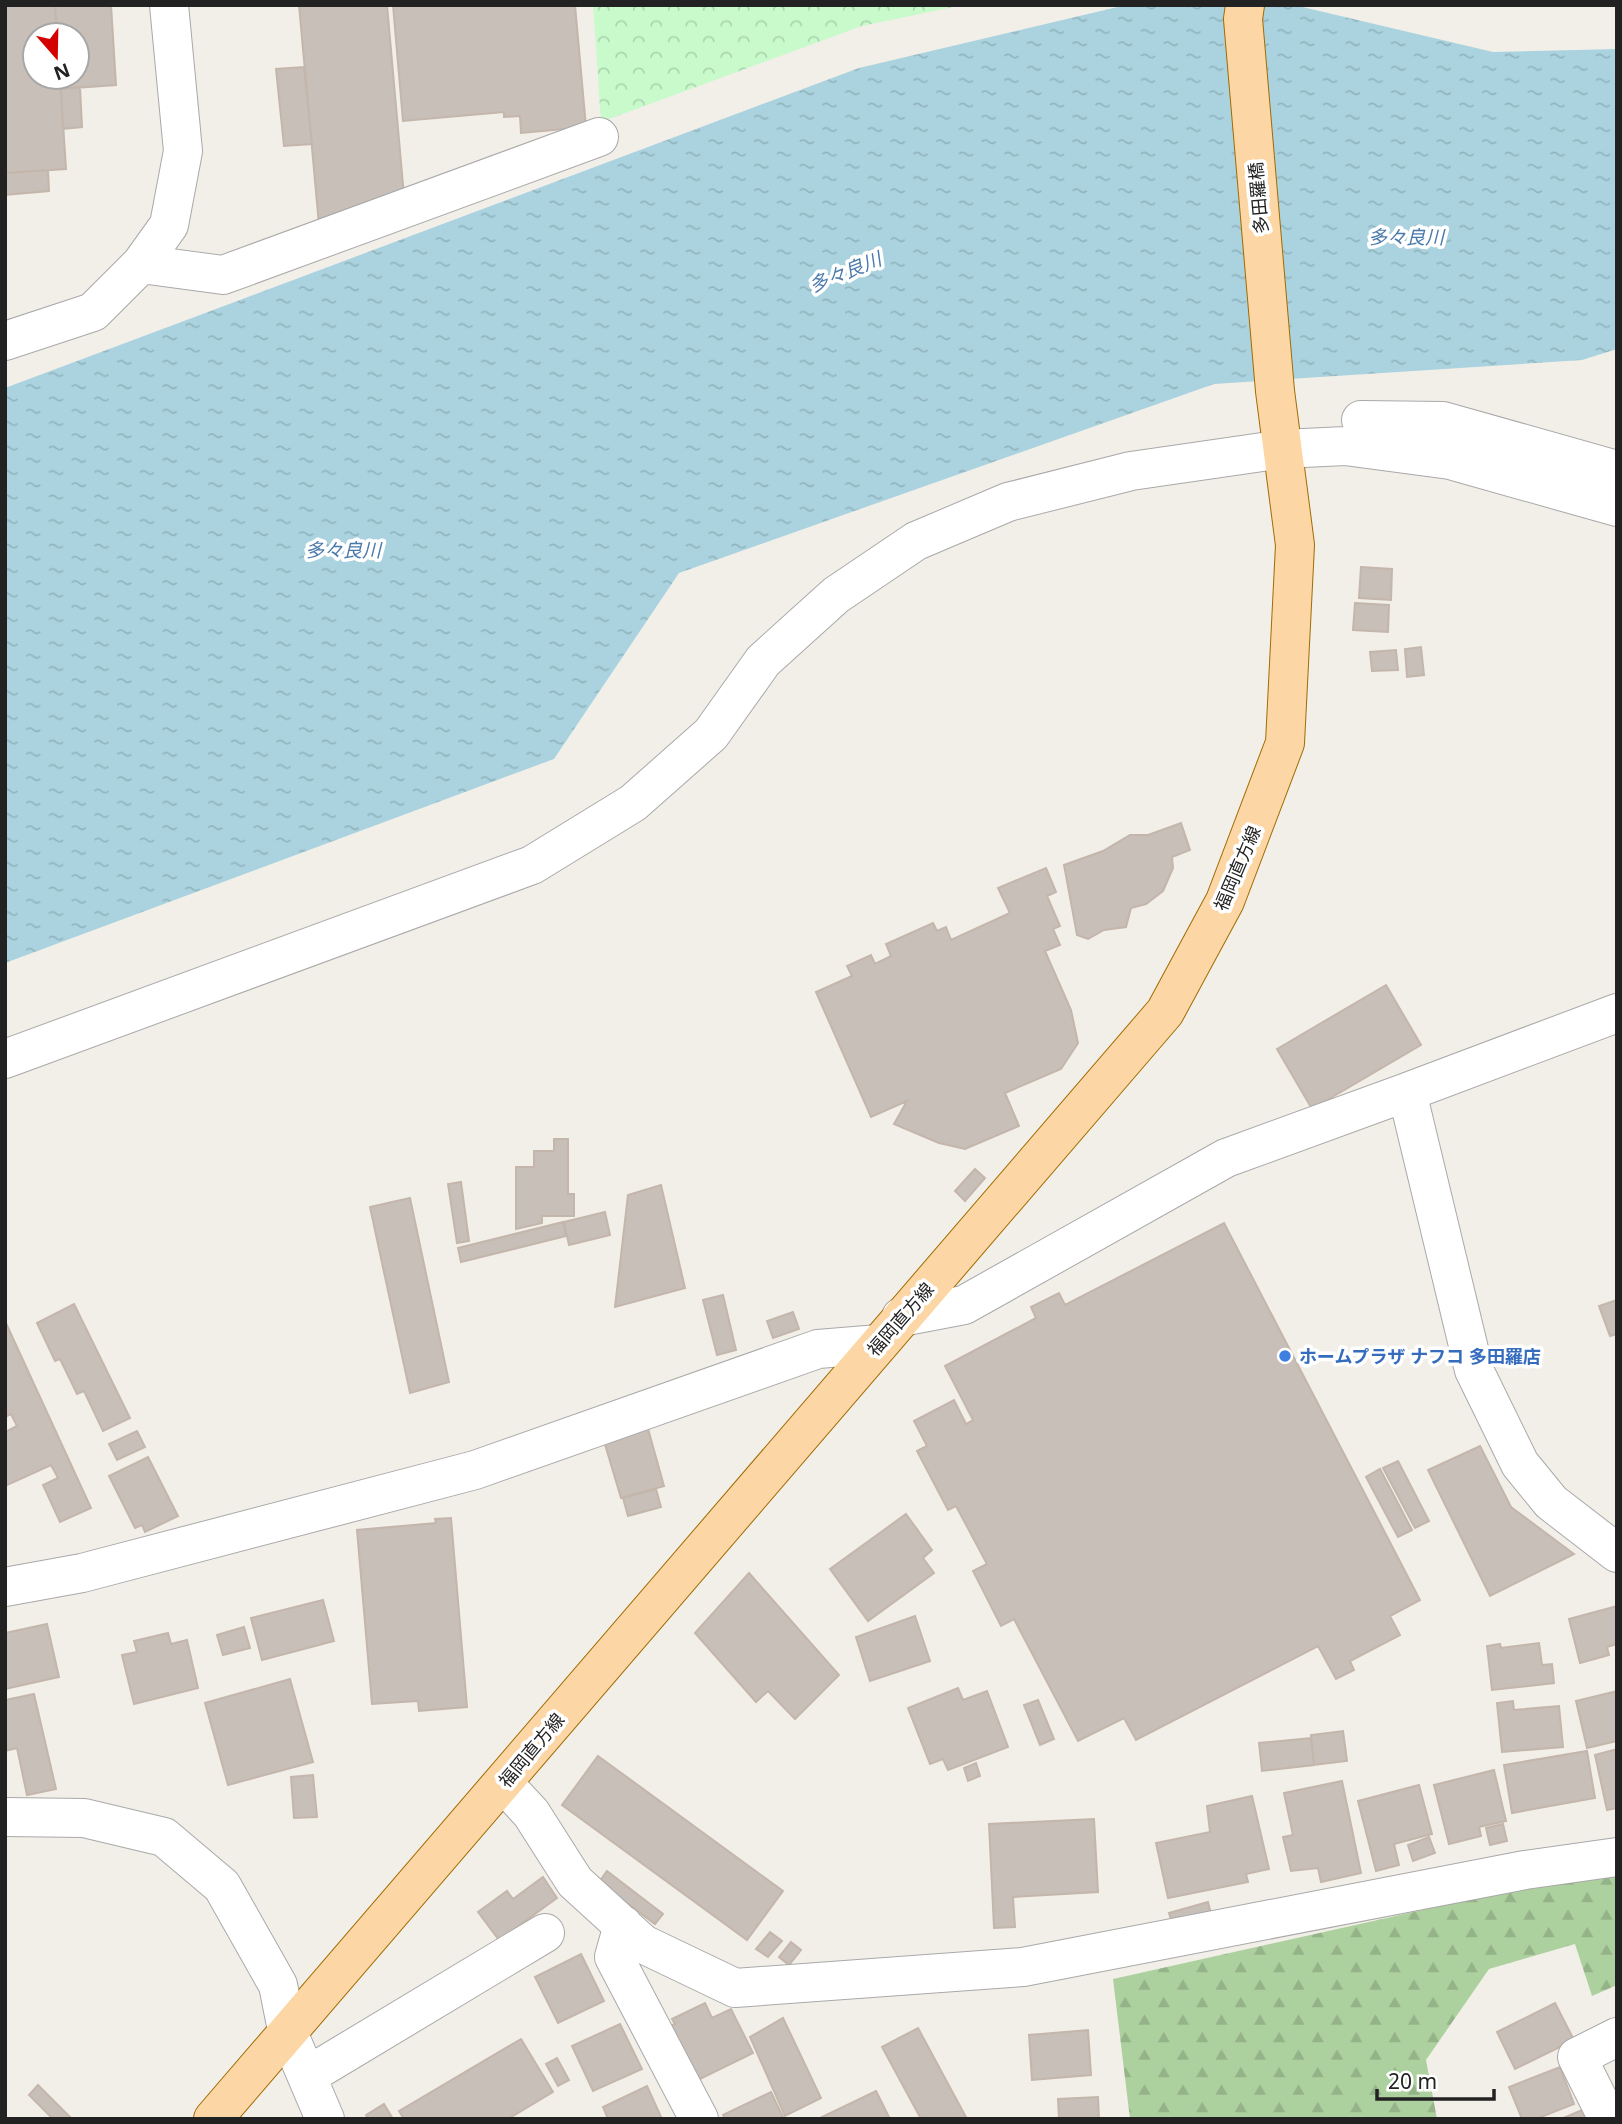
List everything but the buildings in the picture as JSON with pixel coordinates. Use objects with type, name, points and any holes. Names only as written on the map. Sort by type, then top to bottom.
[{"type":"main road","name":"多田羅橋","points":[[1245,5],[1242,19],[1275,391]]},
{"type":"main road","name":"福岡直方線","points":[[213,2119],[286,2030],[503,1783],[1165,1012],[1225,901],[1285,743],[1295,545],[1275,391]]},
{"type":"street","points":[[5,341],[93,312],[141,264],[169,225],[183,151],[169,5]]},
{"type":"street","points":[[141,264],[223,275],[599,137]]},
{"type":"street","points":[[1361,420],[1443,421],[1617,470]]},
{"type":"street","points":[[5,1059],[532,865],[633,803],[711,734],[763,661],[836,595],[916,541],[1008,502],[1131,471],[1283,449],[1345,446],[1450,460],[1617,507]]},
{"type":"street","points":[[5,1587],[82,1573],[475,1471],[818,1349],[890,1330],[964,1305],[1226,1158],[1617,1013]]},
{"type":"street","points":[[1407,1092],[1474,1370],[1520,1464],[1551,1502],[1617,1553]]},
{"type":"street","points":[[503,1783],[531,1812],[575,1882],[643,1944],[735,1988],[1023,1967],[1525,1870],[1617,1857]]},
{"type":"street","points":[[5,1817],[84,1818],[164,1837],[222,1886],[278,1985],[286,2030],[325,2119]]},
{"type":"street","points":[[623,1926],[614,1957],[699,2119]]},
{"type":"street","points":[[307,2076],[545,1933]]},
{"type":"street","points":[[1608,2119],[1577,2057],[1617,2036]]},
{"type":"green space","points":[[593,5],[963,5],[862,26],[601,122]]},
{"type":"green space","points":[[1617,1865],[1617,1985],[1592,1996],[1575,1944],[1489,1969],[1426,2060],[1437,2119],[1130,2119],[1113,1979],[1418,1911],[1594,1866]]},
{"type":"water","name":"多々良川","points":[[1126,5],[1294,5],[1493,52],[1617,49],[1617,349],[1582,360],[1214,384],[679,573],[554,759],[5,963],[5,388],[859,68]]},
{"type":"place","name":"ホームプラザ ナフコ 多田羅店","points":[[1285,1356]]}]
